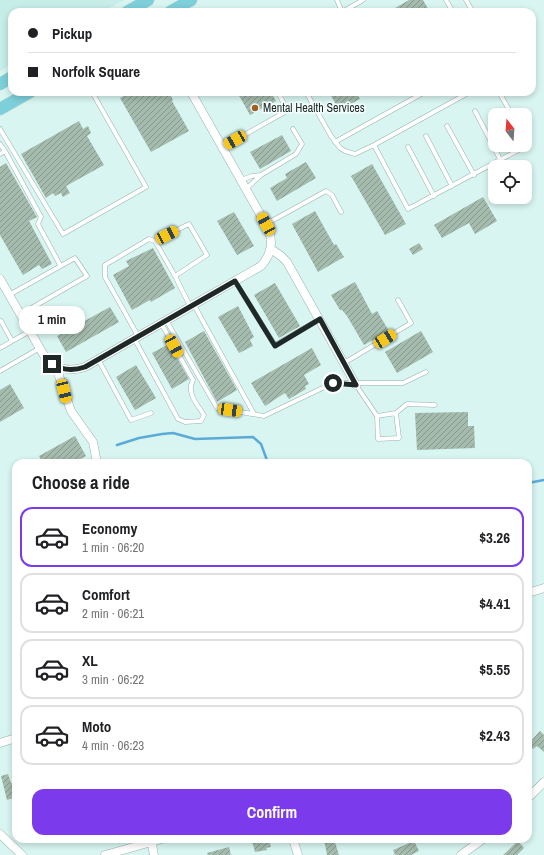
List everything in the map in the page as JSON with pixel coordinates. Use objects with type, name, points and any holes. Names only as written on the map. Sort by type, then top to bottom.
[{"type":"main road","points":[[134,8],[148,0]]},
{"type":"main road","points":[[177,8],[191,0]]},
{"type":"main road","points":[[0,109],[23,96]]},
{"type":"street","points":[[0,279],[46,359],[56,367],[65,370],[77,369],[98,359],[261,266],[271,249],[270,233],[193,96]]},
{"type":"street","points":[[271,249],[287,262],[356,385]]},
{"type":"street","points":[[56,367],[71,411],[93,442],[96,459]]},
{"type":"street","points":[[532,591],[544,588]]},
{"type":"street","points":[[0,743],[12,739]]},
{"type":"street","points":[[532,794],[544,782]]},
{"type":"street","points":[[0,834],[22,855]]},
{"type":"street","points":[[105,855],[142,843]]},
{"type":"street","points":[[152,843],[154,855]]},
{"type":"street","points":[[294,843],[298,855]]},
{"type":"street","points":[[460,855],[477,843]]},
{"type":"lane","points":[[349,8],[362,0]]},
{"type":"lane","points":[[0,130],[63,234],[146,187],[94,96]]},
{"type":"lane","points":[[223,148],[284,112],[284,102],[280,96]]},
{"type":"lane","points":[[308,96],[335,142],[345,151],[355,154],[463,96]]},
{"type":"lane","points":[[335,142],[418,96]]},
{"type":"lane","points":[[502,96],[508,108]]},
{"type":"lane","points":[[475,111],[500,160]]},
{"type":"lane","points":[[447,126],[474,175]]},
{"type":"lane","points":[[246,189],[261,175],[296,154],[302,144],[293,129]]},
{"type":"lane","points":[[426,136],[452,186]]},
{"type":"lane","points":[[0,144],[41,217],[38,224],[60,265]]},
{"type":"lane","points":[[374,145],[408,209],[488,168]]},
{"type":"lane","points":[[408,147],[434,196]]},
{"type":"lane","points":[[0,154],[5,151]]},
{"type":"lane","points":[[503,160],[516,152]]},
{"type":"lane","points":[[241,180],[252,176],[261,175]]},
{"type":"lane","points":[[266,224],[326,191],[332,195],[341,212]]},
{"type":"lane","points":[[155,241],[189,224],[207,255],[175,276]]},
{"type":"lane","points":[[164,321],[193,380],[190,386],[190,393],[204,415],[201,421],[185,422],[178,418],[105,277],[105,265],[149,239],[155,241],[254,414]]},
{"type":"lane","points":[[9,295],[60,265],[75,258],[87,276],[20,314]]},
{"type":"lane","points":[[235,281],[275,346],[320,319]]},
{"type":"lane","points":[[344,363],[412,323],[398,300]]},
{"type":"lane","points":[[0,320],[12,341]]},
{"type":"lane","points":[[164,321],[217,408],[264,416],[333,383],[356,385],[403,383],[426,372]]},
{"type":"lane","points":[[0,348],[30,331]]},
{"type":"lane","points":[[0,371],[40,348]]},
{"type":"lane","points":[[98,359],[131,420],[151,413]]},
{"type":"lane","points":[[356,385],[377,416],[378,439],[399,438],[396,413]]},
{"type":"lane","points":[[377,416],[396,413],[407,404],[435,405]]},
{"type":"shaded area","points":[[0,0],[124,0],[109,8],[8,8],[8,66],[0,71]]},
{"type":"building","points":[[409,0],[423,0],[428,8],[395,8]]},
{"type":"building","points":[[124,96],[171,96],[172,101],[189,131],[151,152],[120,98]]},
{"type":"building","name":"Mental Health Services","points":[[239,96],[273,96],[276,101],[250,115]]},
{"type":"building","points":[[331,96],[358,96],[360,99],[339,110]]},
{"type":"building","points":[[79,121],[83,129],[88,126],[91,133],[87,136],[104,165],[66,186],[70,193],[63,197],[61,193],[55,196],[53,193],[46,198],[21,154]]},
{"type":"building","points":[[282,135],[291,151],[260,169],[250,152]]},
{"type":"building","points":[[306,162],[316,178],[277,201],[270,188],[287,178],[285,174]]},
{"type":"building","points":[[6,163],[37,217],[29,221],[52,264],[42,269],[39,265],[23,275],[0,235],[0,167]]},
{"type":"building","points":[[372,164],[406,224],[385,235],[351,176]]},
{"type":"building","points":[[483,197],[497,221],[475,234],[469,223],[442,238],[434,225]]},
{"type":"building","points":[[315,211],[334,245],[336,244],[344,257],[318,272],[292,224]]},
{"type":"building","points":[[234,212],[254,246],[237,255],[217,221]]},
{"type":"building","points":[[419,243],[423,249],[413,255],[409,249]]},
{"type":"building","points":[[153,248],[175,288],[151,302],[150,300],[132,310],[113,275],[129,266],[126,261]]},
{"type":"building","points":[[355,282],[372,314],[377,311],[389,331],[364,345],[347,316],[342,310],[340,310],[331,295]]},
{"type":"building","points":[[275,283],[300,326],[279,338],[254,295]]},
{"type":"building","points":[[238,306],[254,337],[250,340],[253,346],[239,353],[218,317]]},
{"type":"building","points":[[110,307],[119,322],[66,352],[57,336]]},
{"type":"building","points":[[204,331],[237,390],[217,402],[185,342]]},
{"type":"building","points":[[421,331],[433,352],[397,373],[385,352]]},
{"type":"building","points":[[169,344],[189,379],[172,389],[152,353]]},
{"type":"building","points":[[312,348],[321,365],[304,375],[309,384],[305,386],[306,389],[289,399],[285,393],[265,406],[251,383]]},
{"type":"building","points":[[136,365],[156,398],[135,410],[116,377]]},
{"type":"building","points":[[10,384],[24,408],[0,422],[0,390]]},
{"type":"building","points":[[468,412],[468,426],[474,426],[475,448],[417,450],[415,413]]},
{"type":"building","points":[[75,436],[86,456],[80,459],[41,459],[39,456]]},
{"type":"building","points":[[540,731],[544,735],[544,752],[537,746],[533,749],[532,748],[532,740]]},
{"type":"building","points":[[8,774],[12,783],[12,798],[7,800],[1,776]]},
{"type":"building","points":[[253,843],[270,843],[271,847],[266,848],[267,850],[255,852]]},
{"type":"building","points":[[325,843],[335,843],[339,855],[327,855]]},
{"type":"building","points":[[409,843],[415,843],[419,851],[411,855],[395,855],[393,850]]},
{"type":"building","points":[[516,843],[520,843],[524,848],[517,855],[503,855]]},
{"type":"building","points":[[229,847],[231,855],[208,855],[207,853]]},
{"type":"waterway","points":[[117,445],[139,438],[173,433],[195,439],[253,437],[261,444],[267,459]]},
{"type":"waterway","points":[[532,482],[544,480]]},
{"type":"place","name":"Mental Health Services","points":[[255,108]]},
{"type":"route","points":[[52,364],[65,370],[85,367],[235,281],[275,346],[320,319],[356,385],[333,383]]}]
